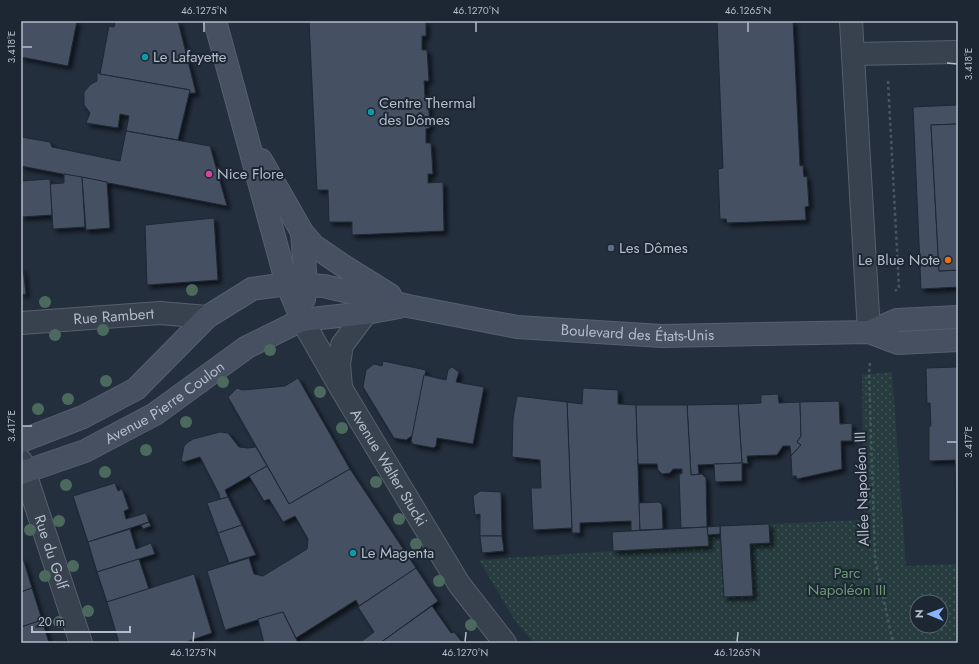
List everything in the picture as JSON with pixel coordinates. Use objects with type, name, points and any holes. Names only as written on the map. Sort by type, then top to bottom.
[{"type":"main road","name":"Boulevard des États-Unis","points":[[215,21],[245,132],[296,284],[302,320],[366,313],[408,306]]},
{"type":"main road","name":"Boulevard des États-Unis","points":[[245,132],[302,232],[314,246],[408,306]]},
{"type":"main road","points":[[296,284],[302,232]]},
{"type":"main road","name":"Boulevard des États-Unis","points":[[296,284],[324,286],[408,306],[517,328],[654,336],[869,324],[896,320],[958,317]]},
{"type":"main road","name":"Avenue Pierre Coulon","points":[[21,441],[83,417],[136,389],[207,317],[252,289],[296,284]]},
{"type":"main road","name":"Avenue Pierre Coulon","points":[[22,468],[85,451],[155,414],[246,347],[302,320]]},
{"type":"main road","name":"Boulevard des États-Unis","points":[[869,324],[898,343],[958,340]]},
{"type":"street","points":[[851,21],[869,324]]},
{"type":"street","points":[[853,54],[958,52]]},
{"type":"street","name":"Rue Rambert","points":[[21,323],[160,313],[207,317]]},
{"type":"street","name":"Avenue Walter Stucki","points":[[342,390],[339,364],[342,345],[366,313]]},
{"type":"street","name":"Avenue Walter Stucki","points":[[302,320],[342,390],[459,584],[505,643]]},
{"type":"street","name":"Rue du Golf","points":[[22,468],[81,643]]},
{"type":"path","points":[[869,324],[899,288],[886,54]]},
{"type":"path","name":"Allée Napoléon III","points":[[869,324],[876,559],[893,643]]},
{"type":"green space","name":"Parc Napoléon III","points":[[892,372],[906,566],[958,564],[958,643],[534,643],[514,619],[479,560],[709,546],[707,535],[720,534],[724,597],[753,596],[750,544],[770,543],[769,524],[864,520],[862,375]]},
{"type":"building","points":[[21,21],[77,21],[68,66],[21,57]]},
{"type":"building","name":"Le Lafayette","points":[[115,21],[178,21],[196,93],[188,93],[190,90],[100,74],[109,26],[114,27]]},
{"type":"building","name":"Centre Thermal des Dômes","points":[[309,21],[426,21],[426,36],[422,36],[422,50],[427,50],[429,81],[424,81],[425,96],[428,96],[430,128],[426,129],[426,143],[431,143],[433,174],[428,174],[428,183],[443,182],[444,231],[352,235],[352,222],[329,222],[328,190],[317,190]]},
{"type":"building","points":[[717,21],[793,21],[800,166],[803,165],[804,177],[807,176],[809,206],[805,207],[806,220],[727,223],[726,219],[720,219],[718,169],[723,168]]},
{"type":"building","points":[[97,72],[100,74],[190,90],[178,140],[126,131],[129,116],[120,114],[118,128],[86,123],[90,113],[84,105],[84,92],[91,84],[97,81]]},
{"type":"building","points":[[958,105],[958,124],[931,125],[939,271],[958,270],[958,287],[921,289],[913,107]]},
{"type":"building","points":[[958,124],[958,270],[939,271],[931,125]]},
{"type":"building","points":[[126,131],[210,146],[227,206],[21,166],[21,137],[50,142],[52,147],[120,161]]},
{"type":"building","points":[[64,174],[82,177],[85,227],[53,229],[50,184],[64,183]]},
{"type":"building","points":[[82,177],[107,182],[110,228],[86,230]]},
{"type":"building","points":[[50,179],[52,215],[21,217],[21,181]]},
{"type":"building","points":[[214,218],[218,280],[147,285],[145,225]]},
{"type":"building","points":[[21,268],[23,268],[26,294],[21,295]]},
{"type":"building","points":[[383,361],[426,370],[413,435],[406,440],[394,438],[363,387],[366,370],[374,364],[382,366]]},
{"type":"building","points":[[452,367],[459,372],[456,382],[484,387],[473,444],[437,438],[436,446],[434,448],[413,444],[411,441],[424,375],[446,380],[448,370]]},
{"type":"building","points":[[958,367],[958,514],[956,514],[955,460],[929,461],[929,426],[931,426],[930,403],[927,403],[926,368]]},
{"type":"building","points":[[298,378],[350,469],[289,504],[228,397],[237,388],[243,390],[285,386]]},
{"type":"building","points":[[583,388],[618,390],[618,404],[636,405],[640,530],[631,531],[631,521],[580,523],[580,533],[572,533],[567,402],[582,404]]},
{"type":"building","points":[[778,394],[779,403],[800,402],[801,436],[797,442],[801,445],[791,456],[790,446],[783,446],[777,455],[747,456],[748,464],[742,463],[738,404],[761,403],[761,395]]},
{"type":"building","points":[[517,396],[567,402],[572,528],[533,530],[531,488],[541,488],[540,460],[512,457],[513,419]]},
{"type":"building","points":[[839,401],[840,424],[852,423],[852,441],[841,441],[842,469],[797,479],[796,476],[792,476],[791,456],[801,445],[797,442],[801,436],[800,402]]},
{"type":"building","points":[[738,404],[742,463],[698,465],[699,474],[691,475],[687,405]]},
{"type":"building","points":[[636,405],[687,405],[691,475],[702,474],[706,478],[707,527],[681,528],[679,475],[682,473],[682,469],[673,469],[670,473],[662,474],[658,470],[657,464],[638,464]]},
{"type":"building","points":[[220,432],[228,433],[239,447],[256,447],[267,466],[225,490],[228,497],[220,499],[219,494],[200,457],[184,462],[181,461],[184,446],[188,442],[193,439]]},
{"type":"building","points":[[742,463],[742,481],[715,482],[714,464]]},
{"type":"building","name":"Le Magenta","points":[[267,466],[289,504],[350,469],[416,568],[359,606],[356,600],[296,638],[283,612],[225,630],[207,571],[249,558],[254,574],[263,576],[307,549],[308,539],[295,516],[283,522],[269,499],[264,501],[249,476]]},
{"type":"building","points":[[115,483],[118,491],[122,489],[129,509],[124,511],[126,519],[146,513],[149,522],[88,542],[73,496]]},
{"type":"building","points":[[480,491],[501,492],[502,536],[480,536],[480,514],[475,515],[473,496]]},
{"type":"building","points":[[228,497],[242,525],[218,533],[207,503]]},
{"type":"building","points":[[659,502],[662,505],[663,529],[640,530],[639,503]]},
{"type":"building","points":[[149,522],[151,526],[143,529],[141,525]]},
{"type":"building","points":[[769,524],[770,543],[750,544],[753,596],[724,597],[720,526]]},
{"type":"building","points":[[242,525],[256,555],[229,563],[218,533]]},
{"type":"building","points":[[720,526],[720,534],[707,535],[707,527]]},
{"type":"building","points":[[707,527],[709,546],[613,551],[612,532]]},
{"type":"building","points":[[130,529],[136,549],[151,543],[155,554],[97,572],[88,542]]},
{"type":"building","points":[[480,536],[502,536],[504,551],[482,553]]},
{"type":"building","points":[[23,558],[32,588],[21,592],[21,559]]},
{"type":"building","points":[[139,559],[149,589],[107,602],[97,572]]},
{"type":"building","points":[[416,568],[438,601],[380,643],[363,643],[362,641],[374,632],[358,607]]},
{"type":"building","points":[[194,574],[212,633],[183,643],[119,643],[107,602]]},
{"type":"building","points":[[32,588],[42,620],[21,627],[21,592]]},
{"type":"building","points":[[432,606],[451,633],[454,632],[463,643],[380,643]]},
{"type":"building","points":[[283,612],[298,643],[264,643],[258,619]]},
{"type":"building","points":[[42,620],[49,643],[21,643],[21,627]]},
{"type":"place","name":"Le Lafayette","points":[[145,57]]},
{"type":"place","name":"Centre Thermal des Dômes","points":[[371,112]]},
{"type":"place","name":"Nice Flore","points":[[209,174]]},
{"type":"place","name":"Les Dômes","points":[[611,248]]},
{"type":"place","name":"Le Blue Note","points":[[948,260]]},
{"type":"place","name":"Le Magenta","points":[[353,553]]}]
